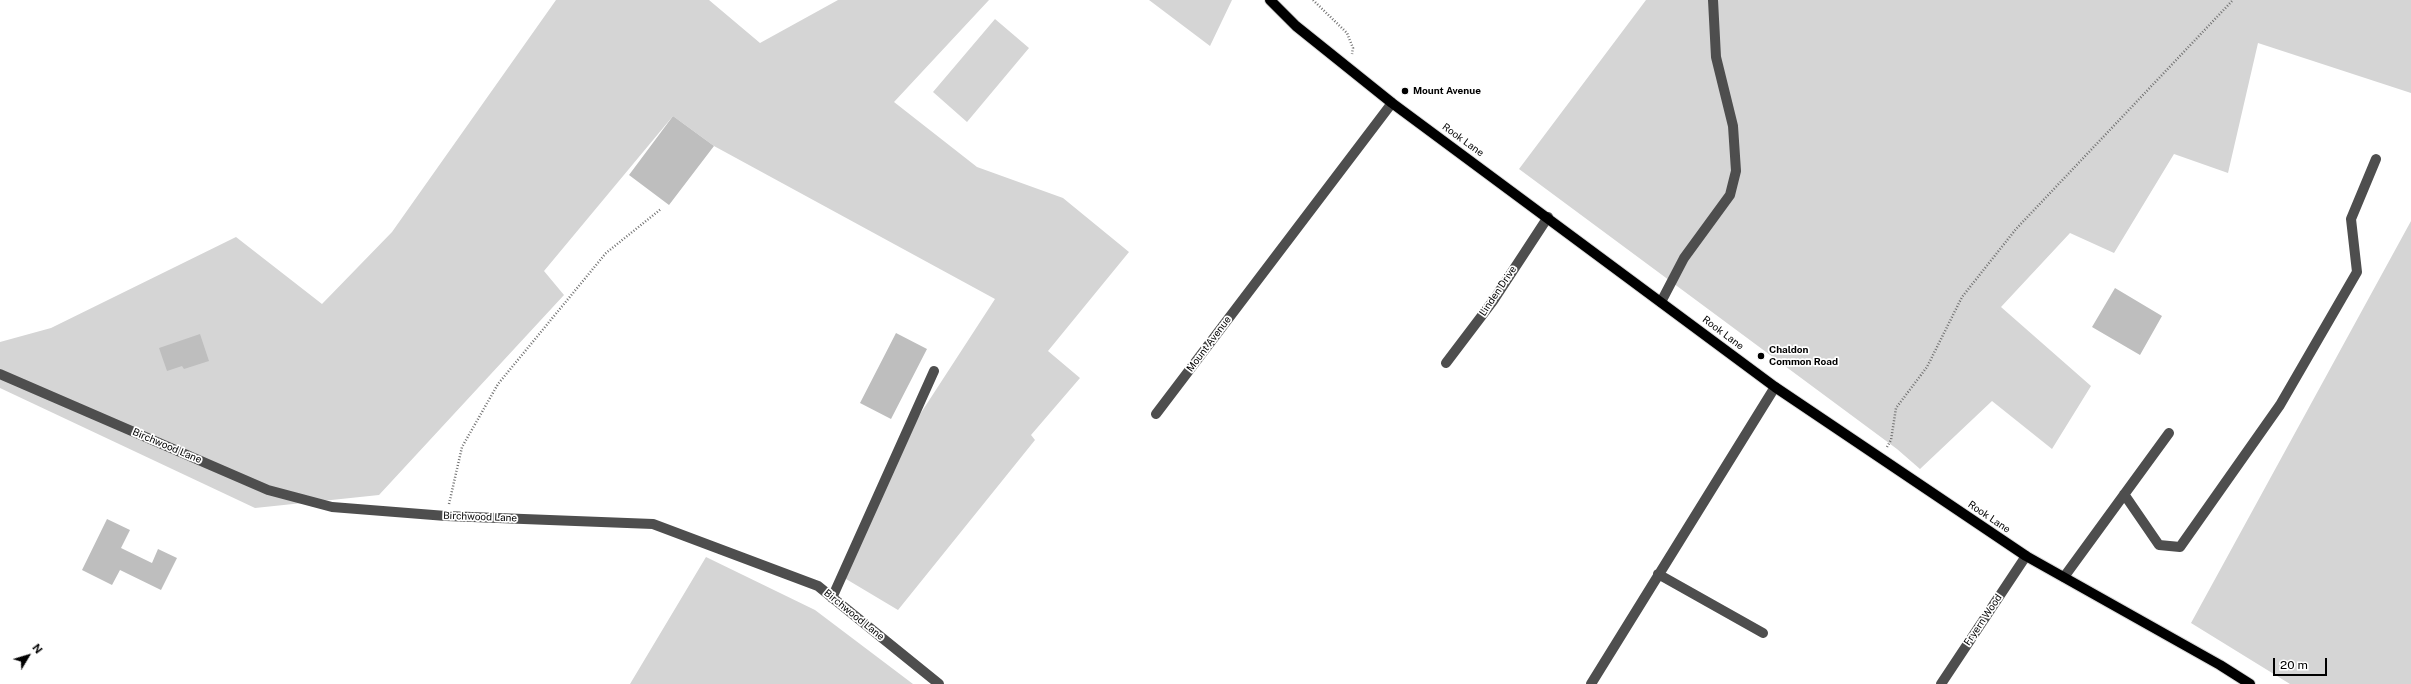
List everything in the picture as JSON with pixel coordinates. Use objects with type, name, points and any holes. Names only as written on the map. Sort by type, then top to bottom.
[{"type":"main road","name":"Rook Lane","points":[[1270,0],[1296,26],[1392,103],[1548,217],[1775,387],[2026,556],[2220,665],[2250,684]]},
{"type":"street","points":[[1661,302],[1684,258],[1730,195],[1736,171],[1733,126],[1716,57],[1713,0]]},
{"type":"street","name":"Mount Avenue","points":[[1156,414],[1392,103]]},
{"type":"street","points":[[2124,494],[2159,545],[2180,546],[2280,405],[2357,272],[2351,219],[2376,159]]},
{"type":"street","name":"Linden Drive","points":[[1446,363],[1493,301],[1548,217]]},
{"type":"street","points":[[832,598],[934,371]]},
{"type":"street","name":"Birchwood Lane","points":[[0,374],[268,490],[332,508],[446,516],[653,524],[818,586],[939,684]]},
{"type":"street","points":[[1591,684],[1775,387]]},
{"type":"street","points":[[2064,577],[2169,433]]},
{"type":"street","name":"Fryern Wood","points":[[1941,684],[2026,556]]},
{"type":"street","points":[[1658,574],[1763,633]]},
{"type":"path","points":[[1313,0],[1347,34],[1353,48],[1349,68]]},
{"type":"path","points":[[1879,457],[1891,440],[1896,408],[1927,367],[1962,297],[2016,229],[2232,0]]},
{"type":"path","points":[[446,516],[462,446],[498,384],[606,253],[661,209]]},
{"type":"shaded area","points":[[556,0],[709,0],[760,43],[838,0],[989,0],[894,102],[977,167],[1063,198],[1129,252],[1048,351],[1080,378],[1031,435],[1035,440],[898,610],[841,576],[902,442],[995,299],[714,146],[673,116],[544,271],[564,295],[379,495],[255,508],[0,388],[0,342],[51,328],[236,237],[322,304],[392,232]]},
{"type":"shaded area","points":[[1149,0],[1232,0],[1210,46]]},
{"type":"shaded area","points":[[1646,0],[2411,0],[2411,93],[2258,43],[2228,173],[2174,154],[2114,253],[2070,233],[2001,307],[2091,386],[2052,449],[1992,401],[1920,469],[1897,449],[1519,169]]},
{"type":"shaded area","points":[[995,19],[1029,48],[967,122],[933,92]]},
{"type":"shaded area","points":[[2411,221],[2411,684],[2290,684],[2191,623]]},
{"type":"shaded area","points":[[706,557],[815,610],[913,684],[630,684]]},
{"type":"building","points":[[673,116],[714,146],[669,205],[629,175]]},
{"type":"building","points":[[2115,288],[2162,316],[2140,355],[2092,327]]},
{"type":"building","points":[[896,333],[927,349],[891,419],[860,403]]},
{"type":"building","points":[[200,334],[209,361],[184,369],[182,366],[167,371],[159,348]]},
{"type":"building","points":[[107,519],[130,530],[121,548],[152,563],[158,549],[177,558],[161,590],[120,570],[112,585],[82,570]]},
{"type":"place","name":"Mount Avenue","points":[[1405,91]]},
{"type":"place","name":"Chaldon Common Road","points":[[1761,356]]}]
